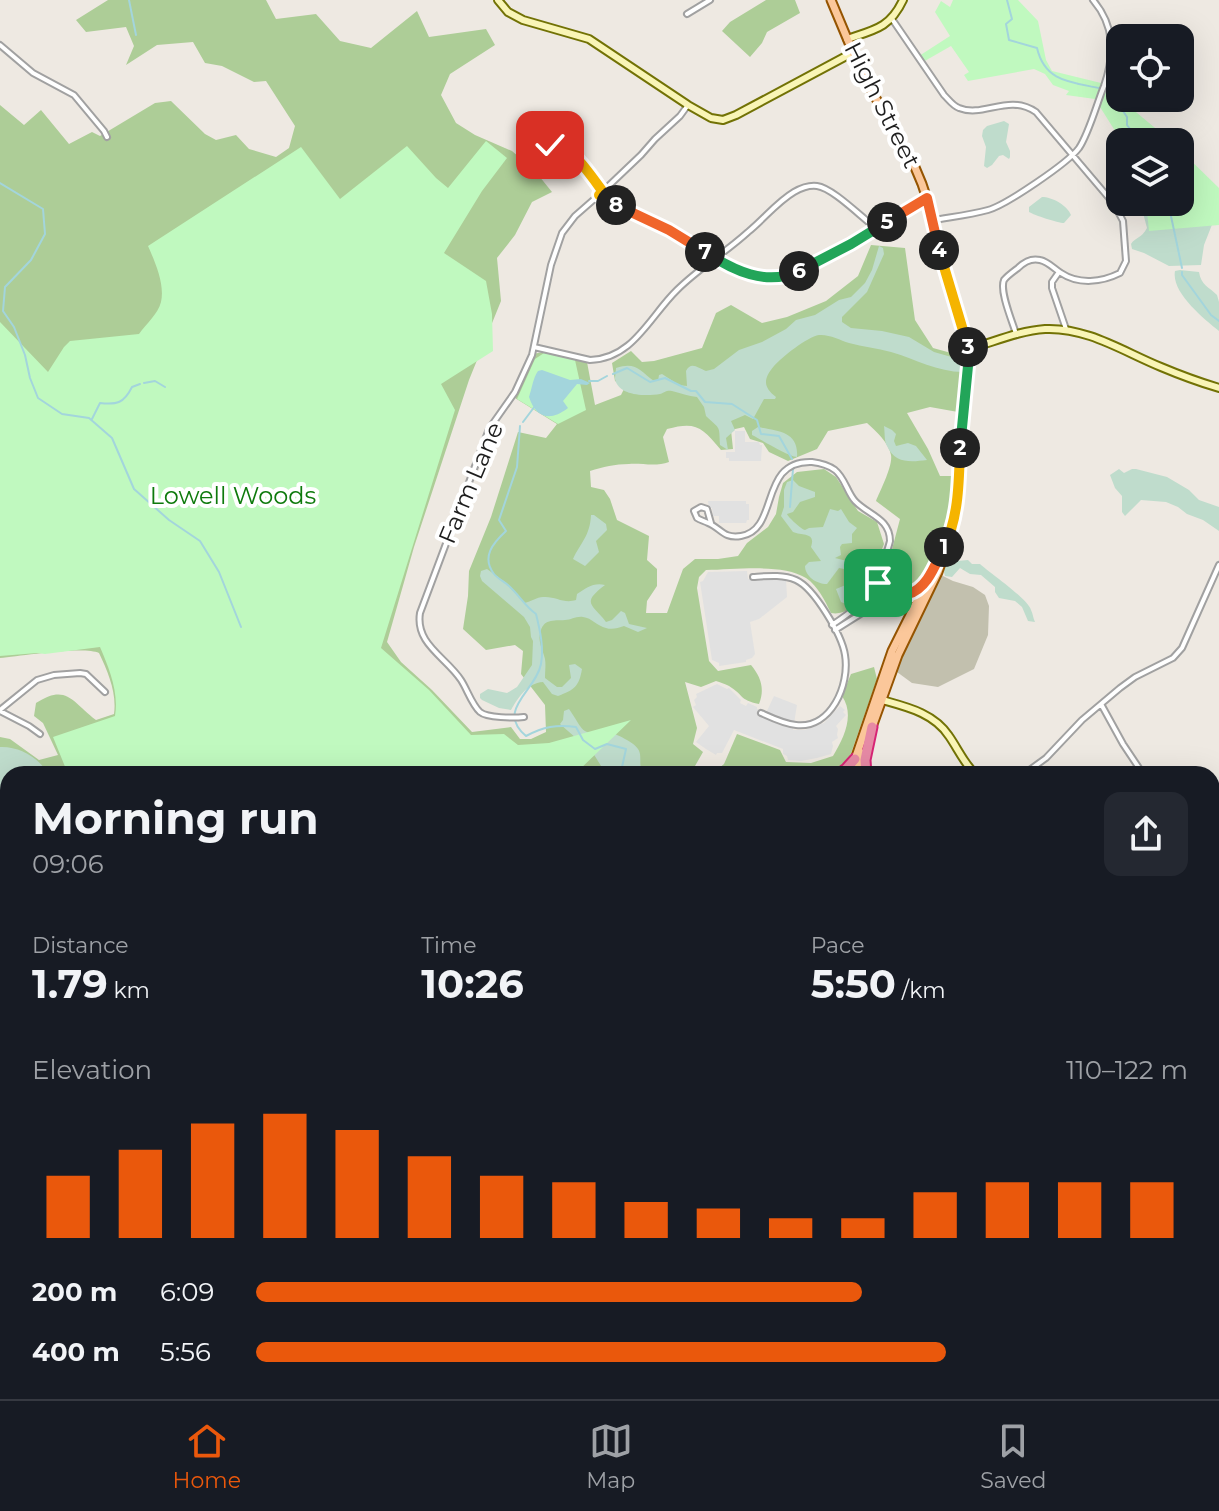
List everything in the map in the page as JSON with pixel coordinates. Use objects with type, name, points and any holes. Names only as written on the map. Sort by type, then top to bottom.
[{"type":"highway","points":[[865,766],[872,727]]},
{"type":"highway","points":[[849,766],[855,759]]},
{"type":"main road","name":"High Street","points":[[831,0],[852,53],[914,165],[934,220],[943,265],[968,347],[958,485],[942,562],[889,657],[854,766]]},
{"type":"main road","name":"High Street","points":[[856,766],[928,578],[948,539]]},
{"type":"street","points":[[498,0],[508,12],[523,20],[589,39],[688,105],[711,118],[723,120],[852,53]]},
{"type":"street","points":[[687,14],[710,0]]},
{"type":"street","points":[[847,39],[880,27],[892,19],[903,0]]},
{"type":"street","points":[[1093,0],[1107,24]]},
{"type":"street","points":[[892,19],[954,105],[968,110],[1015,104],[1036,112],[1100,187],[1123,221],[1126,261],[1120,273],[1099,280],[1079,281],[1046,262],[1033,259],[1022,264],[1003,282],[1016,334]]},
{"type":"street","points":[[0,45],[33,73],[74,95],[107,137]]},
{"type":"street","points":[[934,220],[987,210],[1001,204],[1072,155],[1082,142],[1106,78]]},
{"type":"street","name":"Farm Lane","points":[[524,717],[484,715],[479,712],[455,671],[430,648],[421,632],[419,618],[422,604],[489,429],[515,392],[534,347],[551,265],[562,233],[575,216],[641,155],[688,105]]},
{"type":"street","points":[[563,147],[563,133],[555,131],[549,138],[550,145],[563,147],[610,202],[669,230],[727,267],[768,278],[786,276],[851,244],[927,198]]},
{"type":"street","points":[[534,347],[590,360],[615,355],[637,337],[673,293],[698,270],[799,189],[814,185],[828,189],[876,228]]},
{"type":"street","points":[[1059,272],[1052,282],[1052,288],[1066,329]]},
{"type":"street","points":[[968,347],[1016,334],[1066,329],[1104,341],[1163,368],[1219,388]]},
{"type":"street","points":[[711,523],[707,509],[701,507],[694,511],[697,518],[711,523],[724,535],[740,537],[748,534],[758,527],[773,488],[784,472],[795,464],[826,464],[838,473],[854,500],[887,528],[890,541],[878,580],[884,601]]},
{"type":"street","points":[[1034,766],[1135,677],[1177,654],[1219,565]]},
{"type":"street","points":[[881,567],[887,587],[917,606]]},
{"type":"street","points":[[753,577],[780,576],[798,580],[814,595],[841,641]]},
{"type":"street","points":[[761,713],[788,724],[802,725],[816,722],[829,713],[846,672],[841,633],[848,619],[869,600],[881,594],[916,591],[928,578]]},
{"type":"street","points":[[833,627],[884,601],[917,606]]},
{"type":"street","points":[[826,614],[848,619]]},
{"type":"street","points":[[40,734],[0,711],[31,684],[44,677],[80,673],[86,674],[105,692]]},
{"type":"street","points":[[882,700],[919,711],[940,725],[968,766]]},
{"type":"street","points":[[1101,704],[1138,766]]},
{"type":"shaded area","points":[[735,431],[745,431],[745,442],[759,442],[762,445],[761,461],[729,461],[726,458],[726,452],[735,452]]},
{"type":"shaded area","points":[[708,501],[746,501],[749,504],[749,520],[746,523],[719,523],[719,516],[713,516]]},
{"type":"shaded area","points":[[747,571],[748,579],[786,579],[787,597],[759,619],[750,622],[755,654],[752,658],[746,662],[719,666],[712,660],[700,582],[708,572]]},
{"type":"shaded area","points":[[941,575],[973,587],[985,595],[989,606],[988,635],[974,669],[938,687],[912,683],[897,672],[903,652]]},
{"type":"shaded area","points":[[717,684],[729,688],[741,700],[740,703],[746,706],[748,703],[766,713],[774,696],[797,705],[793,730],[805,730],[824,723],[840,706],[846,715],[836,726],[838,738],[832,742],[831,754],[801,761],[788,760],[783,749],[734,730],[722,753],[716,755],[706,749],[696,742],[709,726],[693,707],[696,705],[694,700],[696,694]]},
{"type":"green space","points":[[108,0],[266,0],[276,19],[316,14],[340,41],[371,48],[417,11],[429,37],[486,29],[495,45],[450,74],[441,95],[456,123],[512,151],[535,171],[552,192],[532,202],[515,235],[497,258],[501,301],[469,380],[414,547],[387,642],[401,662],[472,732],[511,727],[520,739],[531,739],[546,732],[545,705],[521,674],[523,651],[515,645],[486,650],[463,629],[469,571],[491,517],[518,432],[546,438],[557,424],[515,398],[534,354],[554,353],[587,362],[595,405],[621,395],[625,387],[615,381],[612,363],[631,351],[642,362],[702,348],[716,313],[731,305],[762,323],[787,317],[826,301],[858,276],[871,245],[905,248],[915,320],[933,348],[962,356],[965,366],[958,412],[930,407],[907,413],[940,476],[953,476],[943,542],[921,578],[909,585],[893,585],[886,572],[900,519],[876,501],[888,472],[891,455],[885,442],[867,423],[828,431],[817,449],[788,461],[769,452],[763,443],[750,439],[744,427],[731,430],[733,449],[721,450],[698,428],[685,426],[667,429],[663,437],[669,462],[619,465],[590,471],[591,487],[604,490],[617,520],[649,536],[647,560],[657,569],[657,586],[647,601],[646,613],[667,613],[683,569],[695,559],[738,556],[747,543],[768,527],[776,514],[783,483],[797,472],[824,469],[836,477],[858,511],[877,522],[884,544],[873,572],[871,593],[852,608],[837,613],[831,613],[810,581],[796,573],[758,568],[706,570],[699,577],[697,588],[709,661],[718,671],[751,665],[762,688],[759,704],[748,701],[718,681],[701,687],[685,682],[697,728],[693,744],[703,752],[695,766],[0,766],[0,737],[10,739],[39,760],[58,755],[43,723],[34,716],[36,703],[46,697],[69,697],[96,720],[114,714],[115,706],[111,683],[99,653],[66,651],[0,658],[0,105],[24,125],[41,110],[69,144],[92,132],[100,136],[155,103],[171,101],[205,134],[216,140],[236,135],[249,149],[276,157],[289,148],[295,126],[266,81],[254,82],[222,66],[205,63],[193,42],[157,45],[126,65],[134,46],[126,27],[86,32],[76,20]]},
{"type":"green space","points":[[766,0],[795,0],[800,13],[767,32],[750,57],[722,31],[730,22]]},
{"type":"green space","points":[[953,0],[1018,0],[1038,21],[1046,60],[1052,71],[1101,83],[1106,87],[1106,112],[1136,112],[1155,128],[1113,128],[1095,99],[1066,95],[1069,91],[1053,85],[1045,74],[1034,69],[968,81],[964,75],[969,72],[951,46],[923,62],[919,56],[950,36],[935,12],[941,1],[950,7]]},
{"type":"green space","points":[[1004,121],[1009,124],[1006,142],[1010,157],[999,156],[987,168],[984,166],[986,147],[983,130]]},
{"type":"green space","name":"Lowell Woods","points":[[486,141],[507,158],[482,191],[444,253],[486,281],[492,314],[493,351],[441,384],[455,410],[381,648],[429,690],[471,735],[504,734],[518,745],[549,743],[631,720],[583,766],[65,766],[53,737],[115,716],[114,689],[100,647],[0,656],[0,322],[48,372],[70,341],[139,334],[157,311],[162,295],[159,273],[148,246],[301,147],[340,199],[407,146],[448,188]]},
{"type":"green space","points":[[1194,164],[1219,188],[1219,225],[1149,231],[1147,216],[1194,216]]},
{"type":"green space","points":[[1042,197],[1059,202],[1071,215],[1064,223],[1029,212],[1029,207]]},
{"type":"green space","points":[[1194,208],[1215,217],[1204,245],[1201,265],[1169,266],[1132,249],[1132,242],[1147,228],[1144,216],[1194,216]]},
{"type":"green space","points":[[879,246],[884,254],[867,292],[842,317],[842,322],[851,328],[909,337],[934,352],[962,360],[963,372],[936,368],[891,352],[819,335],[802,343],[770,371],[766,383],[775,399],[764,399],[753,419],[745,415],[731,421],[735,430],[726,438],[728,450],[720,445],[718,428],[706,416],[697,397],[670,391],[654,395],[634,394],[618,385],[616,368],[628,366],[637,368],[654,381],[658,381],[662,374],[679,385],[687,386],[686,371],[690,366],[706,371],[714,369],[739,350],[762,342],[796,320],[815,315],[839,300],[851,297],[865,283]]},
{"type":"green space","points":[[1175,271],[1199,272],[1203,283],[1217,295],[1219,331],[1183,296],[1175,279]]},
{"type":"green space","points":[[544,353],[575,360],[586,410],[558,424],[517,399],[535,359]]},
{"type":"green space","points":[[884,426],[896,434],[896,446],[908,443],[916,446],[927,460],[909,461],[894,456],[886,444]]},
{"type":"green space","points":[[758,427],[791,437],[797,448],[797,457],[752,435]]},
{"type":"green space","points":[[1119,469],[1124,473],[1136,469],[1167,477],[1199,500],[1219,507],[1219,531],[1166,502],[1141,500],[1125,516],[1122,496],[1110,475]]},
{"type":"green space","points":[[793,480],[815,492],[815,497],[800,502],[793,512],[787,514],[801,528],[823,527],[830,509],[841,509],[857,528],[852,534],[852,543],[842,544],[841,555],[835,558],[853,566],[852,595],[846,604],[841,602],[836,589],[848,584],[850,578],[844,569],[839,568],[827,584],[812,579],[805,566],[809,562],[821,561],[811,547],[812,539],[793,532],[781,516],[784,490],[787,482]]},
{"type":"green space","points":[[591,515],[606,524],[607,530],[596,541],[599,552],[585,566],[573,559],[587,534]]},
{"type":"green space","points":[[951,558],[980,564],[1023,599],[1035,622],[1028,621],[1022,607],[1015,601],[999,598],[995,587],[981,575],[970,574],[960,568],[952,577],[945,576],[943,568]]},
{"type":"green space","points":[[487,569],[505,582],[524,603],[543,597],[576,600],[577,594],[587,588],[605,585],[593,596],[591,604],[606,622],[621,611],[629,624],[647,628],[638,632],[624,626],[608,629],[580,617],[546,623],[540,637],[545,678],[562,687],[571,678],[569,665],[575,664],[582,669],[577,684],[572,690],[558,696],[552,694],[543,682],[537,683],[524,692],[511,710],[499,708],[482,700],[480,694],[488,689],[507,693],[517,687],[532,665],[533,641],[524,617],[482,581],[481,571]]},
{"type":"green space","points":[[874,667],[877,679],[849,759],[843,766],[722,766],[737,734],[780,750],[786,762],[811,763],[833,756],[848,719],[842,696],[851,674]]},
{"type":"green space","points":[[569,709],[588,732],[609,731],[628,740],[639,750],[641,766],[601,766],[593,753],[560,724],[564,711]]},
{"type":"green space","points":[[0,747],[14,748],[42,766],[0,766]]},
{"type":"water","points":[[542,370],[590,383],[577,384],[563,401],[568,408],[555,415],[544,416],[536,410],[529,397],[536,374]]},
{"type":"waterway","points":[[129,0],[136,35]]},
{"type":"waterway","points":[[1007,0],[1012,19],[1006,24],[1009,40],[1037,48],[1046,68],[1060,78],[1099,88]]},
{"type":"waterway","points":[[1124,112],[1129,128]]},
{"type":"waterway","points":[[0,183],[43,209],[45,234],[31,260],[5,287],[3,311],[14,327],[38,398],[62,414],[89,418],[112,438],[134,489],[169,520],[200,541],[219,572],[241,627]]},
{"type":"waterway","points":[[1171,216],[1182,268]]},
{"type":"waterway","points":[[1182,272],[1211,315],[1219,321]]},
{"type":"waterway","points":[[613,374],[627,368],[650,382],[665,378],[696,391],[705,402],[732,404],[757,420],[761,434],[779,436],[792,459]]},
{"type":"waterway","points":[[589,381],[598,381],[607,376]]},
{"type":"waterway","points":[[144,383],[155,381],[165,387]]},
{"type":"waterway","points":[[92,419],[100,403],[119,402],[132,387],[140,384]]},
{"type":"waterway","points":[[523,422],[535,406]]},
{"type":"waterway","points":[[520,426],[517,467],[499,520],[506,531],[493,545],[489,556],[494,574],[536,614],[540,633],[541,664],[538,674],[520,700],[515,718],[526,736],[550,727],[576,727],[583,740],[595,749],[607,744],[626,749],[622,766]]},
{"type":"waterway","points":[[790,507],[793,469]]},
{"type":"route","points":[[550,145],[563,147],[572,155],[603,192],[599,195],[610,202],[669,230],[727,267],[768,278],[793,274],[851,244],[927,198],[968,349],[956,500],[948,539],[922,586],[907,594],[881,594],[878,583]]}]
